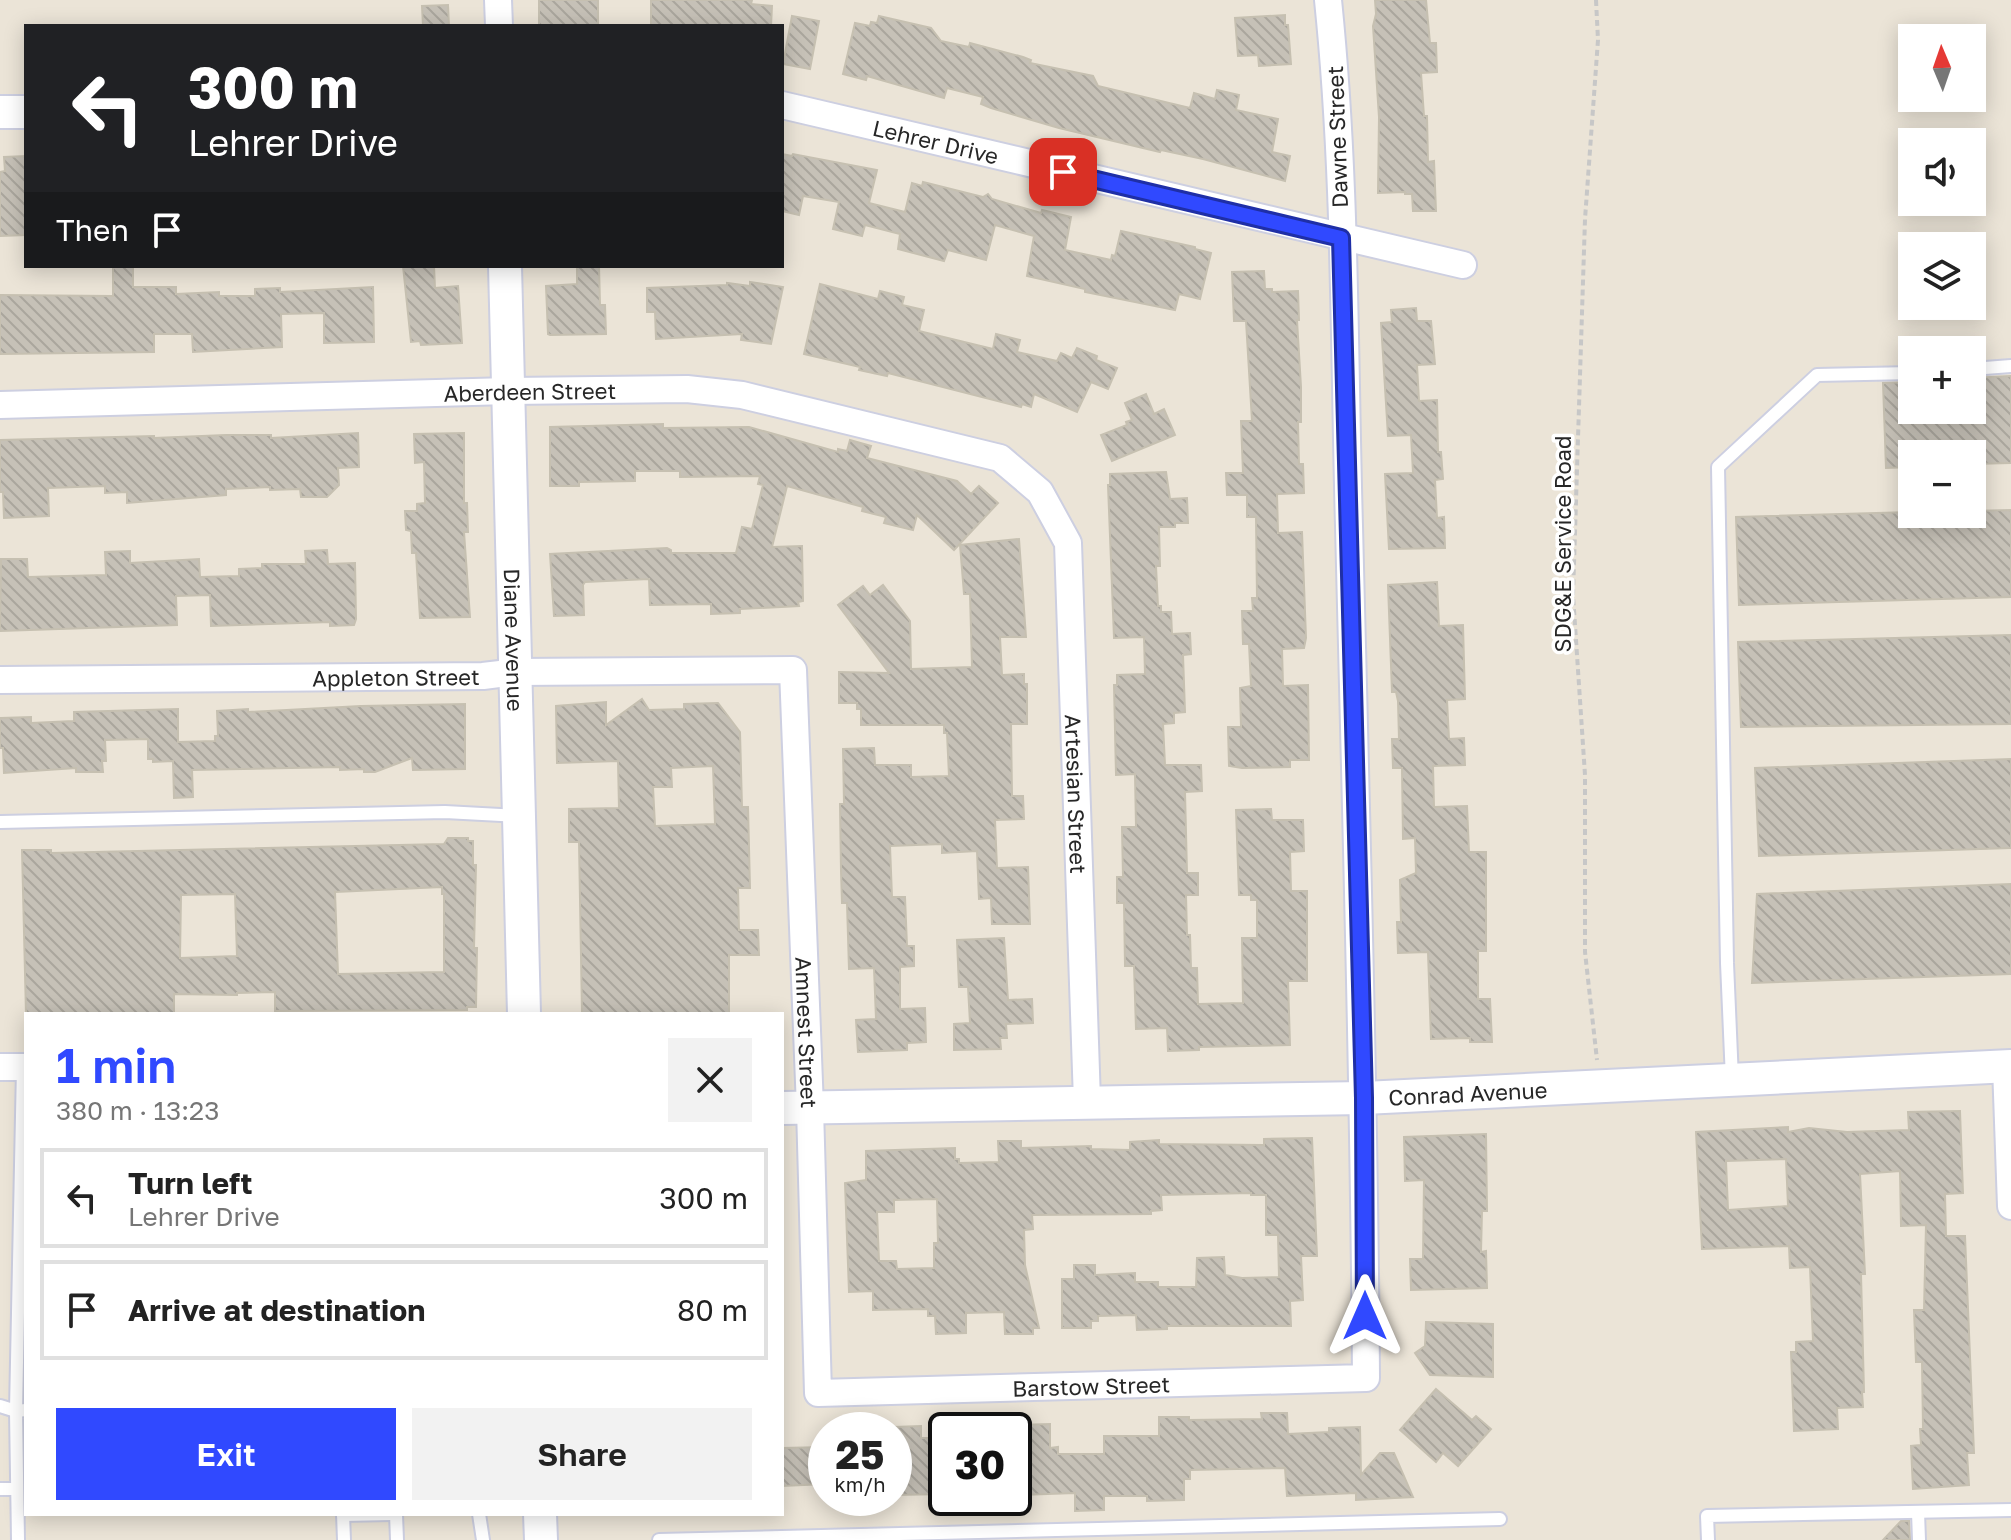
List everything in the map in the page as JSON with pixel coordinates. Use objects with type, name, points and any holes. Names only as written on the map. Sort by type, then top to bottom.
[{"type":"street","points":[[498,0],[499,24]]},
{"type":"street","name":"Dawne Street","points":[[1328,0],[1334,56],[1341,238],[1364,1098],[1366,1378]]},
{"type":"street","name":"Lehrer Drive","points":[[784,105],[1463,265]]},
{"type":"street","points":[[0,112],[24,112]]},
{"type":"street","name":"Diane Avenue","points":[[505,268],[524,1012]]},
{"type":"street","name":"Aberdeen Street","points":[[0,405],[687,389],[742,395],[1000,458],[1040,492]]},
{"type":"street","name":"Artesian Street","points":[[1040,492],[1068,543],[1087,1101]]},
{"type":"street","name":"Appleton Street","points":[[0,680],[793,670]]},
{"type":"street","name":"Amnest Street","points":[[793,670],[796,1108],[818,1393]]},
{"type":"street","points":[[2008,1066],[2011,1206]]},
{"type":"street","name":"Conrad Avenue","points":[[796,1108],[1364,1098],[2008,1066]]},
{"type":"street","name":"Barstow Street","points":[[818,1393],[1366,1378]]},
{"type":"street","points":[[540,1516],[541,1540]]},
{"type":"lane","points":[[1986,368],[2011,366]]},
{"type":"lane","points":[[1732,1079],[1718,467],[1817,375],[1898,373]]},
{"type":"lane","points":[[0,822],[445,812],[521,816]]},
{"type":"lane","points":[[16,1067],[23,1138],[21,1411],[16,1489],[18,1540]]},
{"type":"lane","points":[[0,1406],[21,1411]]},
{"type":"lane","points":[[0,1489],[16,1489]]},
{"type":"lane","points":[[1708,1540],[1707,1516],[2011,1510]]},
{"type":"lane","points":[[1918,1512],[1919,1540]]},
{"type":"lane","points":[[343,1516],[344,1540]]},
{"type":"lane","points":[[394,1516],[397,1540]]},
{"type":"lane","points":[[479,1516],[483,1540]]},
{"type":"lane","points":[[659,1540],[1500,1519]]},
{"type":"path","name":"SDG&E Service Road","points":[[1596,0],[1598,40],[1585,219],[1573,595],[1585,775],[1585,952],[1597,1048],[1598,1088]]},
{"type":"building","points":[[539,0],[598,0],[598,24],[539,24]]},
{"type":"building","points":[[651,0],[752,0],[751,4],[772,6],[771,24],[651,24]]},
{"type":"building","points":[[1375,0],[1426,0],[1430,43],[1436,43],[1437,72],[1421,73],[1424,116],[1427,116],[1428,162],[1434,161],[1436,211],[1413,211],[1412,194],[1378,193],[1379,117],[1373,26]]},
{"type":"building","points":[[448,5],[449,24],[423,24],[422,6]]},
{"type":"building","points":[[1285,15],[1291,64],[1259,66],[1258,55],[1238,56],[1235,18]]},
{"type":"building","points":[[792,16],[819,21],[810,69],[784,64]]},
{"type":"building","points":[[879,16],[931,28],[941,41],[969,47],[970,43],[1023,57],[1031,60],[1030,63],[1093,76],[1098,86],[1190,108],[1194,93],[1215,99],[1217,90],[1239,95],[1236,110],[1278,119],[1272,152],[1290,156],[1285,181],[1203,159],[1059,128],[991,108],[981,104],[983,97],[947,88],[944,98],[867,76],[866,80],[843,74],[855,23],[870,26],[871,22],[877,23]]},
{"type":"building","points":[[784,154],[877,170],[869,203],[905,212],[912,183],[922,186],[923,182],[983,197],[988,194],[992,199],[1041,213],[1042,210],[1071,217],[1065,250],[1111,260],[1112,255],[1115,256],[1121,231],[1211,253],[1200,299],[1179,294],[1175,310],[1085,292],[1085,289],[1027,276],[1034,236],[995,225],[986,260],[948,250],[944,261],[898,249],[900,234],[865,225],[862,236],[833,229],[839,202],[803,196],[799,215],[784,211]]},
{"type":"building","points":[[24,156],[24,235],[0,236],[0,172],[5,171],[4,157]]},
{"type":"building","points":[[113,268],[133,268],[133,287],[176,287],[176,294],[219,292],[219,296],[255,296],[255,289],[280,288],[280,292],[373,287],[374,342],[324,343],[324,313],[281,314],[282,347],[193,352],[192,334],[154,334],[154,352],[0,354],[0,295],[113,296]]},
{"type":"building","points":[[403,268],[434,268],[435,288],[458,286],[462,343],[421,345],[420,341],[411,342]]},
{"type":"building","points":[[577,268],[599,268],[600,305],[605,305],[606,334],[548,334],[546,286],[577,284]]},
{"type":"building","points":[[1264,271],[1265,289],[1272,289],[1272,292],[1298,291],[1301,387],[1299,464],[1303,464],[1304,493],[1277,494],[1278,533],[1302,532],[1306,638],[1304,648],[1282,649],[1283,686],[1308,685],[1309,760],[1290,760],[1290,767],[1242,768],[1229,766],[1228,727],[1241,727],[1240,688],[1251,686],[1249,644],[1243,644],[1242,611],[1253,611],[1252,598],[1257,598],[1256,517],[1247,517],[1247,495],[1227,495],[1226,473],[1243,473],[1241,421],[1252,421],[1246,321],[1234,321],[1232,272]]},
{"type":"building","points":[[750,282],[783,287],[771,344],[741,340],[742,334],[656,339],[655,312],[647,312],[647,288],[727,283],[750,286]]},
{"type":"building","points":[[820,284],[878,299],[880,291],[904,297],[902,305],[924,310],[919,331],[993,349],[996,334],[1020,340],[1017,352],[1057,361],[1061,353],[1072,358],[1077,348],[1117,368],[1108,389],[1091,382],[1077,412],[1034,394],[1031,407],[1022,404],[1021,407],[888,373],[887,376],[859,370],[860,367],[804,354]]},
{"type":"building","points":[[1416,308],[1417,321],[1431,321],[1435,364],[1417,365],[1419,401],[1437,400],[1438,452],[1441,452],[1443,479],[1435,480],[1437,518],[1444,517],[1445,548],[1389,549],[1385,474],[1413,473],[1411,435],[1388,436],[1381,323],[1392,322],[1391,310]]},
{"type":"building","points":[[2011,376],[2011,463],[1986,464],[1986,440],[1898,440],[1898,468],[1886,468],[1883,383],[1898,382],[1898,424],[1986,424],[1986,377]]},
{"type":"building","points":[[1146,394],[1154,414],[1164,409],[1175,435],[1112,461],[1101,435],[1127,425],[1126,422],[1132,420],[1125,403]]},
{"type":"building","points":[[663,424],[663,428],[749,427],[838,452],[838,449],[847,451],[850,440],[871,446],[867,458],[957,481],[971,494],[979,486],[998,503],[954,550],[917,515],[913,530],[884,523],[886,517],[862,511],[863,507],[787,486],[772,547],[802,546],[803,601],[798,602],[799,606],[711,614],[711,604],[650,605],[649,579],[585,582],[584,615],[554,616],[550,554],[667,548],[671,553],[736,553],[742,527],[752,529],[763,485],[758,484],[760,476],[680,477],[680,471],[635,471],[635,481],[550,486],[550,427]]},
{"type":"building","points":[[358,433],[359,467],[338,468],[339,485],[327,497],[301,497],[300,489],[270,490],[270,487],[226,489],[226,495],[127,503],[127,492],[105,493],[105,486],[48,488],[49,516],[4,518],[3,492],[0,492],[0,440],[226,435],[271,435],[271,438]]},
{"type":"building","points":[[464,433],[464,503],[467,503],[468,532],[464,532],[470,617],[420,618],[416,553],[412,553],[411,531],[406,530],[405,511],[417,511],[417,504],[425,503],[424,462],[415,463],[414,434]]},
{"type":"building","points":[[1166,472],[1170,499],[1187,498],[1188,523],[1159,527],[1160,566],[1156,566],[1158,606],[1161,606],[1161,612],[1171,612],[1172,634],[1190,633],[1191,654],[1183,655],[1185,712],[1174,713],[1174,723],[1163,724],[1165,765],[1201,765],[1202,791],[1185,792],[1187,873],[1198,873],[1198,895],[1186,895],[1187,935],[1190,935],[1191,968],[1197,968],[1198,1004],[1243,1003],[1242,938],[1257,938],[1257,900],[1251,900],[1251,895],[1239,895],[1236,810],[1271,809],[1272,820],[1303,820],[1304,851],[1290,852],[1291,891],[1307,891],[1307,981],[1288,981],[1290,1045],[1199,1047],[1199,1050],[1168,1051],[1167,1028],[1136,1029],[1134,966],[1125,966],[1124,903],[1117,903],[1117,877],[1123,877],[1122,827],[1136,827],[1135,774],[1116,775],[1114,685],[1117,685],[1117,675],[1145,674],[1144,637],[1114,638],[1108,485],[1110,474]]},
{"type":"building","points":[[2011,510],[2011,597],[1739,605],[1736,517],[1898,512],[1898,528],[1986,528],[1986,511]]},
{"type":"building","points":[[1019,539],[1026,637],[1000,637],[1002,675],[1024,674],[1024,684],[1027,684],[1027,724],[1011,724],[1012,796],[1023,796],[1024,819],[995,820],[997,868],[1028,867],[1030,924],[992,924],[991,898],[979,899],[977,851],[942,853],[942,844],[890,846],[892,897],[905,897],[907,946],[914,946],[914,966],[900,967],[900,1009],[925,1008],[926,1042],[907,1043],[907,1050],[858,1052],[856,1020],[876,1019],[874,968],[849,969],[847,903],[842,903],[841,871],[843,749],[874,748],[875,765],[911,765],[911,777],[949,776],[944,725],[861,725],[861,709],[857,709],[857,703],[839,703],[839,672],[889,673],[838,605],[863,586],[870,595],[883,585],[910,621],[911,669],[972,667],[970,594],[964,594],[960,545]]},
{"type":"building","points":[[327,550],[328,564],[355,563],[354,625],[330,626],[330,622],[211,626],[210,595],[176,596],[177,625],[0,631],[1,559],[27,559],[28,577],[106,575],[105,552],[130,551],[130,563],[199,559],[200,577],[239,576],[239,569],[262,568],[262,564],[306,564],[305,551]]},
{"type":"building","points":[[1437,582],[1439,626],[1463,625],[1465,699],[1447,700],[1449,739],[1464,738],[1465,765],[1433,766],[1434,807],[1467,806],[1469,852],[1486,852],[1486,951],[1478,951],[1478,999],[1490,999],[1492,1042],[1470,1042],[1470,1038],[1431,1039],[1428,952],[1398,953],[1400,880],[1416,873],[1415,838],[1403,839],[1402,768],[1393,768],[1392,739],[1399,739],[1398,701],[1396,692],[1392,692],[1388,585]]},
{"type":"building","points":[[2011,635],[2011,724],[1741,727],[1738,642]]},
{"type":"building","points":[[642,699],[649,710],[684,709],[684,704],[718,703],[740,732],[742,807],[748,807],[750,888],[738,888],[739,930],[758,930],[759,955],[729,955],[729,1012],[582,1012],[579,842],[569,842],[569,809],[619,808],[618,761],[557,763],[556,706],[606,702],[606,725]],"holes":[[[713,766],[715,824],[655,826],[653,787],[672,787],[671,768]]]},
{"type":"building","points":[[465,704],[465,769],[413,770],[412,758],[375,772],[340,770],[340,767],[192,770],[193,797],[174,798],[173,761],[153,762],[153,759],[148,759],[148,739],[105,740],[103,772],[76,772],[76,768],[4,773],[3,748],[0,748],[0,718],[31,717],[31,723],[74,721],[74,712],[178,709],[178,742],[215,741],[215,736],[218,736],[217,711]]},
{"type":"building","points":[[2011,759],[2011,848],[1759,856],[1755,768]]},
{"type":"building","points":[[448,838],[468,838],[468,841],[473,841],[473,865],[476,865],[476,1007],[467,1007],[467,1010],[275,1011],[275,992],[174,994],[174,1012],[26,1012],[22,850],[51,850],[51,853],[444,844]],"holes":[[[442,887],[444,972],[338,974],[335,892]],[[235,894],[237,956],[180,958],[181,895]]]},
{"type":"building","points":[[2011,884],[2011,974],[1752,983],[1757,894]]},
{"type":"building","points":[[1004,938],[1008,1000],[1032,999],[1033,1023],[1006,1024],[1007,1038],[1000,1038],[1001,1049],[954,1050],[954,1024],[970,1023],[968,987],[959,987],[957,940]]},
{"type":"building","points":[[1960,1111],[1963,1193],[1945,1194],[1946,1236],[1965,1236],[1974,1453],[1967,1453],[1969,1485],[1913,1489],[1911,1446],[1921,1445],[1920,1429],[1923,1429],[1922,1362],[1916,1362],[1914,1310],[1924,1310],[1926,1225],[1901,1226],[1900,1171],[1860,1174],[1865,1274],[1861,1274],[1863,1407],[1837,1408],[1838,1429],[1794,1431],[1791,1352],[1796,1352],[1796,1342],[1813,1341],[1810,1267],[1790,1268],[1789,1246],[1702,1249],[1696,1132],[1788,1127],[1788,1132],[1809,1128],[1847,1132],[1909,1130],[1908,1112]],"holes":[[[1786,1159],[1788,1206],[1728,1210],[1726,1161]]]},
{"type":"building","points":[[1486,1134],[1487,1211],[1482,1211],[1481,1252],[1486,1251],[1487,1288],[1411,1290],[1410,1259],[1423,1259],[1424,1180],[1405,1181],[1404,1137]]},
{"type":"building","points":[[1312,1138],[1317,1256],[1301,1256],[1303,1300],[1290,1301],[1291,1326],[1167,1326],[1167,1329],[1137,1330],[1136,1315],[1098,1316],[1098,1321],[1091,1321],[1091,1328],[1062,1328],[1062,1279],[1074,1279],[1074,1265],[1095,1265],[1095,1275],[1135,1273],[1135,1282],[1158,1282],[1158,1287],[1196,1287],[1197,1258],[1224,1257],[1225,1275],[1279,1277],[1278,1235],[1266,1235],[1266,1195],[1251,1193],[1161,1195],[1162,1210],[1151,1211],[1151,1214],[1032,1215],[1033,1229],[1024,1230],[1025,1265],[1039,1328],[1033,1328],[1033,1334],[1005,1334],[1004,1312],[966,1313],[966,1333],[936,1334],[935,1316],[928,1316],[928,1309],[873,1310],[873,1291],[849,1292],[845,1183],[866,1180],[866,1151],[955,1148],[955,1159],[959,1159],[959,1163],[999,1162],[998,1141],[1021,1141],[1021,1148],[1091,1146],[1091,1149],[1130,1150],[1130,1142],[1159,1140],[1159,1144],[1264,1145],[1264,1139]],"holes":[[[937,1199],[938,1243],[934,1243],[934,1268],[897,1269],[896,1261],[879,1261],[877,1212],[894,1212],[894,1200]]]},
{"type":"building","points":[[1426,1322],[1493,1324],[1493,1377],[1430,1375],[1415,1353],[1425,1346]]},
{"type":"building","points":[[1436,1389],[1472,1420],[1476,1416],[1491,1429],[1458,1466],[1443,1453],[1436,1462],[1400,1430]]},
{"type":"building","points":[[1261,1413],[1287,1413],[1288,1434],[1360,1427],[1361,1475],[1380,1453],[1394,1453],[1413,1497],[1356,1500],[1356,1493],[1287,1496],[1285,1468],[1190,1470],[1190,1479],[1184,1479],[1184,1500],[1147,1501],[1147,1496],[1104,1496],[1104,1510],[1075,1511],[1075,1493],[1032,1495],[1032,1424],[1050,1424],[1050,1448],[1058,1447],[1058,1454],[1104,1454],[1104,1436],[1159,1436],[1159,1417],[1189,1417],[1189,1420],[1262,1419]]},
{"type":"building","points":[[912,1426],[921,1426],[921,1438],[928,1438],[928,1494],[912,1495]]},
{"type":"building","points":[[808,1447],[808,1485],[784,1486],[784,1448]]},
{"type":"building","points":[[1901,1521],[1909,1521],[1910,1540],[1883,1540]]},
{"type":"route","points":[[1063,172],[1341,238],[1364,1098],[1365,1316]]}]
